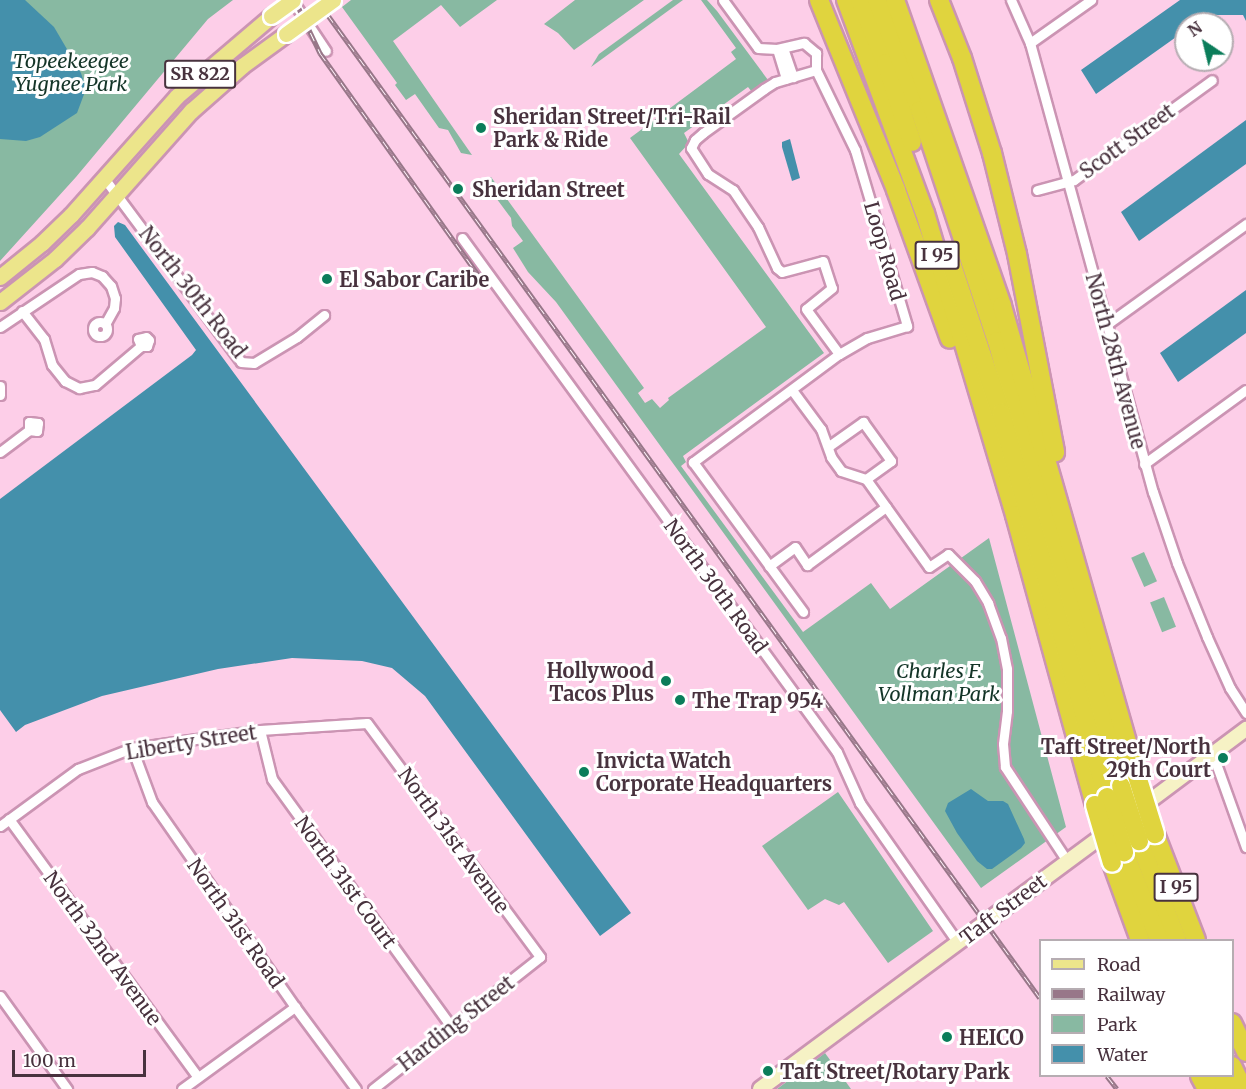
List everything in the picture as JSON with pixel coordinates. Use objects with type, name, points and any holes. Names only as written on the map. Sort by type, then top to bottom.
[{"type":"highway","points":[[819,0],[896,190],[1015,515]]},
{"type":"highway","name":"I 95","points":[[846,0],[925,213],[1118,858],[1140,939]]},
{"type":"highway","points":[[860,0],[886,63],[1001,413],[1101,801]]},
{"type":"highway","points":[[877,0],[920,110],[994,330],[1121,786],[1147,837],[1177,939]]},
{"type":"highway","name":"I 95","points":[[895,0],[998,295],[1137,776],[1147,837],[1196,939]]},
{"type":"highway","points":[[939,0],[962,58],[992,153],[1017,254],[1056,456],[1059,502]]},
{"type":"highway","points":[[1118,858],[1158,939]]},
{"type":"highway","points":[[1234,1025],[1245,1051]]},
{"type":"highway","points":[[1234,1068],[1243,1089]]},
{"type":"highway","points":[[1207,1080],[1226,1089]]},
{"type":"main road","name":"SR 822","points":[[0,277],[42,243],[177,96],[293,0]]},
{"type":"main road","name":"SR 822","points":[[0,302],[56,259],[87,228],[191,111],[243,66],[333,0]]},
{"type":"street","points":[[293,0],[326,51]]},
{"type":"street","points":[[717,0],[725,4],[753,44],[766,51],[780,49],[789,78]]},
{"type":"street","name":"North 28th Avenue","points":[[1011,0],[1029,43],[1144,464],[1177,563],[1207,637],[1230,688],[1246,713]]},
{"type":"street","points":[[1029,43],[1091,0]]},
{"type":"street","name":"Loop Road","points":[[780,49],[798,43],[808,45],[816,53],[816,70],[848,133],[863,176],[907,326],[867,339],[839,354]]},
{"type":"street","points":[[803,612],[693,462],[839,354],[806,309],[832,288],[824,261],[782,272],[771,259],[758,227],[733,190],[708,174],[691,148],[703,133],[764,88],[816,70]]},
{"type":"street","name":"Scott Street","points":[[1037,190],[1074,180],[1212,80]]},
{"type":"street","name":"North 30th Road","points":[[104,178],[241,362],[254,363],[297,336],[324,315]]},
{"type":"street","points":[[1106,325],[1246,224]]},
{"type":"street","name":"North 30th Road","points":[[462,238],[837,752],[860,803],[958,943]]},
{"type":"street","points":[[0,327],[79,274],[92,272],[102,276],[111,286],[115,298],[114,308],[105,324]]},
{"type":"street","points":[[22,311],[44,339],[52,365],[65,381],[79,388],[95,385],[141,346]]},
{"type":"street","points":[[0,386],[0,395]]},
{"type":"street","points":[[792,390],[821,429],[831,457],[841,471],[866,480],[929,567],[948,554],[979,586],[1001,638],[1007,680],[1003,744],[1005,767],[1067,861]]},
{"type":"street","points":[[1144,464],[1246,390]]},
{"type":"street","points":[[828,446],[863,422],[891,461],[866,480]]},
{"type":"street","points":[[0,452],[29,430]]},
{"type":"street","points":[[769,566],[795,548],[807,564],[886,507]]},
{"type":"street","name":"Liberty Street","points":[[0,825],[78,769],[132,748],[260,730],[367,723]]},
{"type":"street","name":"North 31st Avenue","points":[[367,723],[540,957]]},
{"type":"street","name":"Taft Street","points":[[760,1089],[1246,729]]},
{"type":"street","name":"North 31st Court","points":[[260,730],[272,779],[450,1025]]},
{"type":"street","name":"North 31st Road","points":[[132,748],[152,802],[295,1007],[356,1089]]},
{"type":"street","points":[[1213,755],[1246,847]]},
{"type":"street","name":"North 32nd Avenue","points":[[9,819],[198,1077]]},
{"type":"street","name":"Harding Street","points":[[373,1089],[450,1025],[540,957]]},
{"type":"street","points":[[0,996],[67,1089]]},
{"type":"street","points":[[182,1089],[295,1007]]},
{"type":"green space","name":"Topeekeegee Yugnee Park","points":[[0,0],[233,0],[208,19],[76,177],[0,261]]},
{"type":"green space","points":[[351,0],[497,0],[460,27],[441,5],[393,41],[472,155],[461,153],[448,130],[439,128],[415,94],[406,100],[395,85],[397,83],[342,7]]},
{"type":"green space","points":[[575,0],[644,0],[574,50],[558,33],[544,24]]},
{"type":"green space","points":[[673,0],[683,0],[591,67],[599,54]]},
{"type":"green space","name":"Charles F. Vollman Park","points":[[701,0],[707,0],[717,11],[768,80],[752,92],[748,87],[684,133],[689,143],[679,154],[824,353],[683,456],[686,462],[681,466],[803,632],[871,583],[890,609],[989,538],[1066,827],[981,888],[556,302],[528,272],[513,248],[523,241],[512,226],[511,218],[485,183],[491,177],[644,388],[638,393],[645,403],[652,399],[660,408],[669,400],[668,398],[766,327],[630,138],[736,59],[731,52],[736,48]]},
{"type":"green space","points":[[1144,552],[1157,581],[1144,587],[1131,558]]},
{"type":"green space","points":[[1164,597],[1176,627],[1162,632],[1150,603]]},
{"type":"green space","points":[[838,792],[933,931],[888,963],[844,902],[839,905],[825,899],[808,910],[762,846]]},
{"type":"green space","points":[[825,1053],[851,1089],[777,1089]]},
{"type":"water","points":[[0,0],[25,0],[54,27],[81,73],[86,89],[77,113],[40,137],[26,141],[0,139]]},
{"type":"water","points":[[1180,0],[1246,0],[1246,21],[1243,15],[1234,15],[1234,12],[1174,12],[1174,39],[1096,94],[1081,70]]},
{"type":"water","points":[[1246,120],[1246,164],[1139,241],[1121,212]]},
{"type":"water","points":[[790,139],[800,178],[792,181],[782,147],[782,142]]},
{"type":"water","points":[[118,222],[125,225],[631,913],[600,936],[425,696],[392,668],[362,661],[292,658],[218,669],[102,696],[25,725],[16,732],[0,710],[0,499],[196,350],[115,237],[114,226]]},
{"type":"water","points":[[1246,290],[1246,333],[1178,382],[1160,353]]},
{"type":"water","points":[[971,789],[988,801],[1003,801],[1008,804],[1024,839],[1025,843],[1021,848],[992,869],[987,869],[977,861],[945,811],[948,803]]},
{"type":"railway","points":[[295,0],[320,53],[485,284]]},
{"type":"railway","points":[[317,0],[1039,997]]},
{"type":"railway","points":[[1108,1077],[1117,1089]]},
{"type":"place","name":"Sheridan Street/Tri-Rail Park & Ride","points":[[481,128]]},
{"type":"place","name":"Sheridan Street","points":[[458,189]]},
{"type":"place","name":"El Sabor Caribe","points":[[327,279]]},
{"type":"place","name":"Hollywood Tacos Plus","points":[[666,681]]},
{"type":"place","name":"The Trap 954","points":[[680,700]]},
{"type":"place","name":"Taft Street/North 29th Court","points":[[1223,758]]},
{"type":"place","name":"Invicta Watch Corporate Headquarters","points":[[584,772]]},
{"type":"place","name":"HEICO","points":[[947,1037]]},
{"type":"place","name":"Taft Street/Rotary Park","points":[[768,1071]]}]
